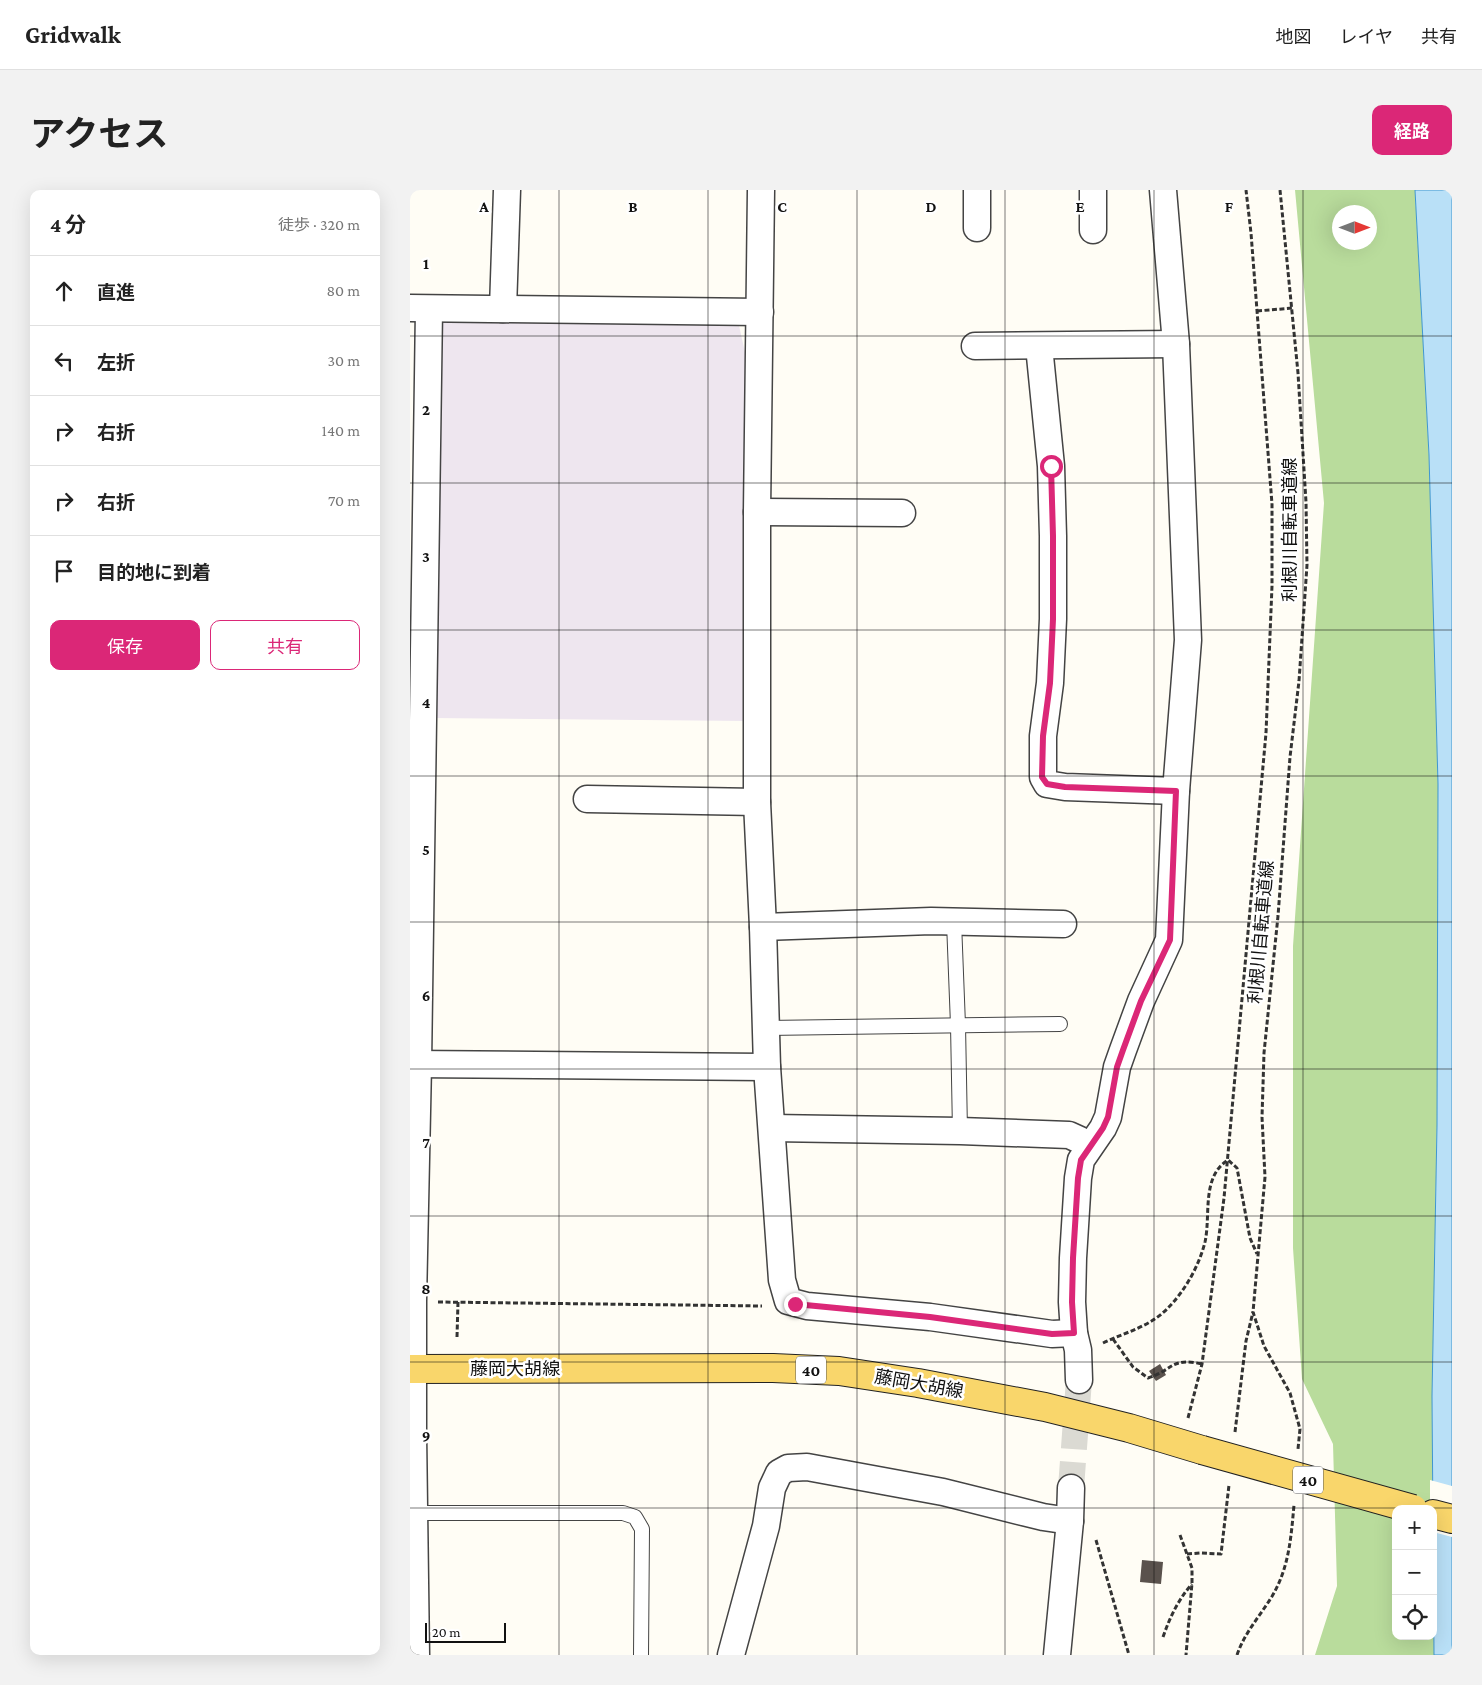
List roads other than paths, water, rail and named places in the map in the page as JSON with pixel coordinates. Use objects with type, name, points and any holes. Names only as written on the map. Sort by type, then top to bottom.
[{"type":"main road","name":"藤岡大胡線","points":[[411,1369],[773,1368],[839,1371],[918,1383],[1045,1407],[1128,1428],[1399,1505]]},
{"type":"main road","points":[[1437,1515],[1452,1520]]},
{"type":"street","points":[[502,309],[508,190]]},
{"type":"street","points":[[761,190],[757,512],[757,802],[767,1067],[782,1280],[788,1301],[806,1306],[930,1317],[1052,1334],[1074,1333]]},
{"type":"street","points":[[977,190],[977,228]]},
{"type":"street","points":[[1093,190],[1093,230]]},
{"type":"street","points":[[1079,1380],[1078,1350],[1074,1333],[1072,1302],[1078,1178],[1081,1160],[1103,1128],[1108,1117],[1117,1067],[1141,1001],[1170,940],[1176,791],[1188,640],[1176,344],[1163,190]]},
{"type":"street","points":[[416,1655],[411,1369],[419,309],[760,312]]},
{"type":"street","points":[[974,346],[1176,344]]},
{"type":"street","points":[[1039,346],[1051,466],[1053,536],[1050,683],[1043,736],[1042,777],[1047,784],[1065,787],[1176,791]]},
{"type":"street","points":[[757,512],[902,513]]},
{"type":"street","points":[[587,799],[757,802]]},
{"type":"street","points":[[763,927],[931,920],[1063,924]]},
{"type":"street","points":[[414,1064],[767,1067]]},
{"type":"street","points":[[772,1128],[1069,1135],[1080,1140],[1088,1148]]},
{"type":"street","points":[[731,1655],[766,1526],[772,1488],[779,1473],[788,1468],[806,1466],[943,1492],[1043,1517],[1070,1521]]},
{"type":"street","points":[[1057,1655],[1070,1521],[1071,1488]]},
{"type":"lane","points":[[954,922],[960,1131]]},
{"type":"lane","points":[[766,1028],[1060,1024]]},
{"type":"lane","points":[[415,1513],[623,1513],[635,1517],[642,1529],[641,1655]]},
{"type":"water","points":[[1415,190],[1452,190],[1452,1655],[1434,1655],[1434,1640],[1437,1640],[1437,1505],[1433,1505],[1432,1396],[1437,1125],[1438,784],[1429,455]]},
{"type":"tunnel","points":[[1071,1488],[1079,1380]]}]
